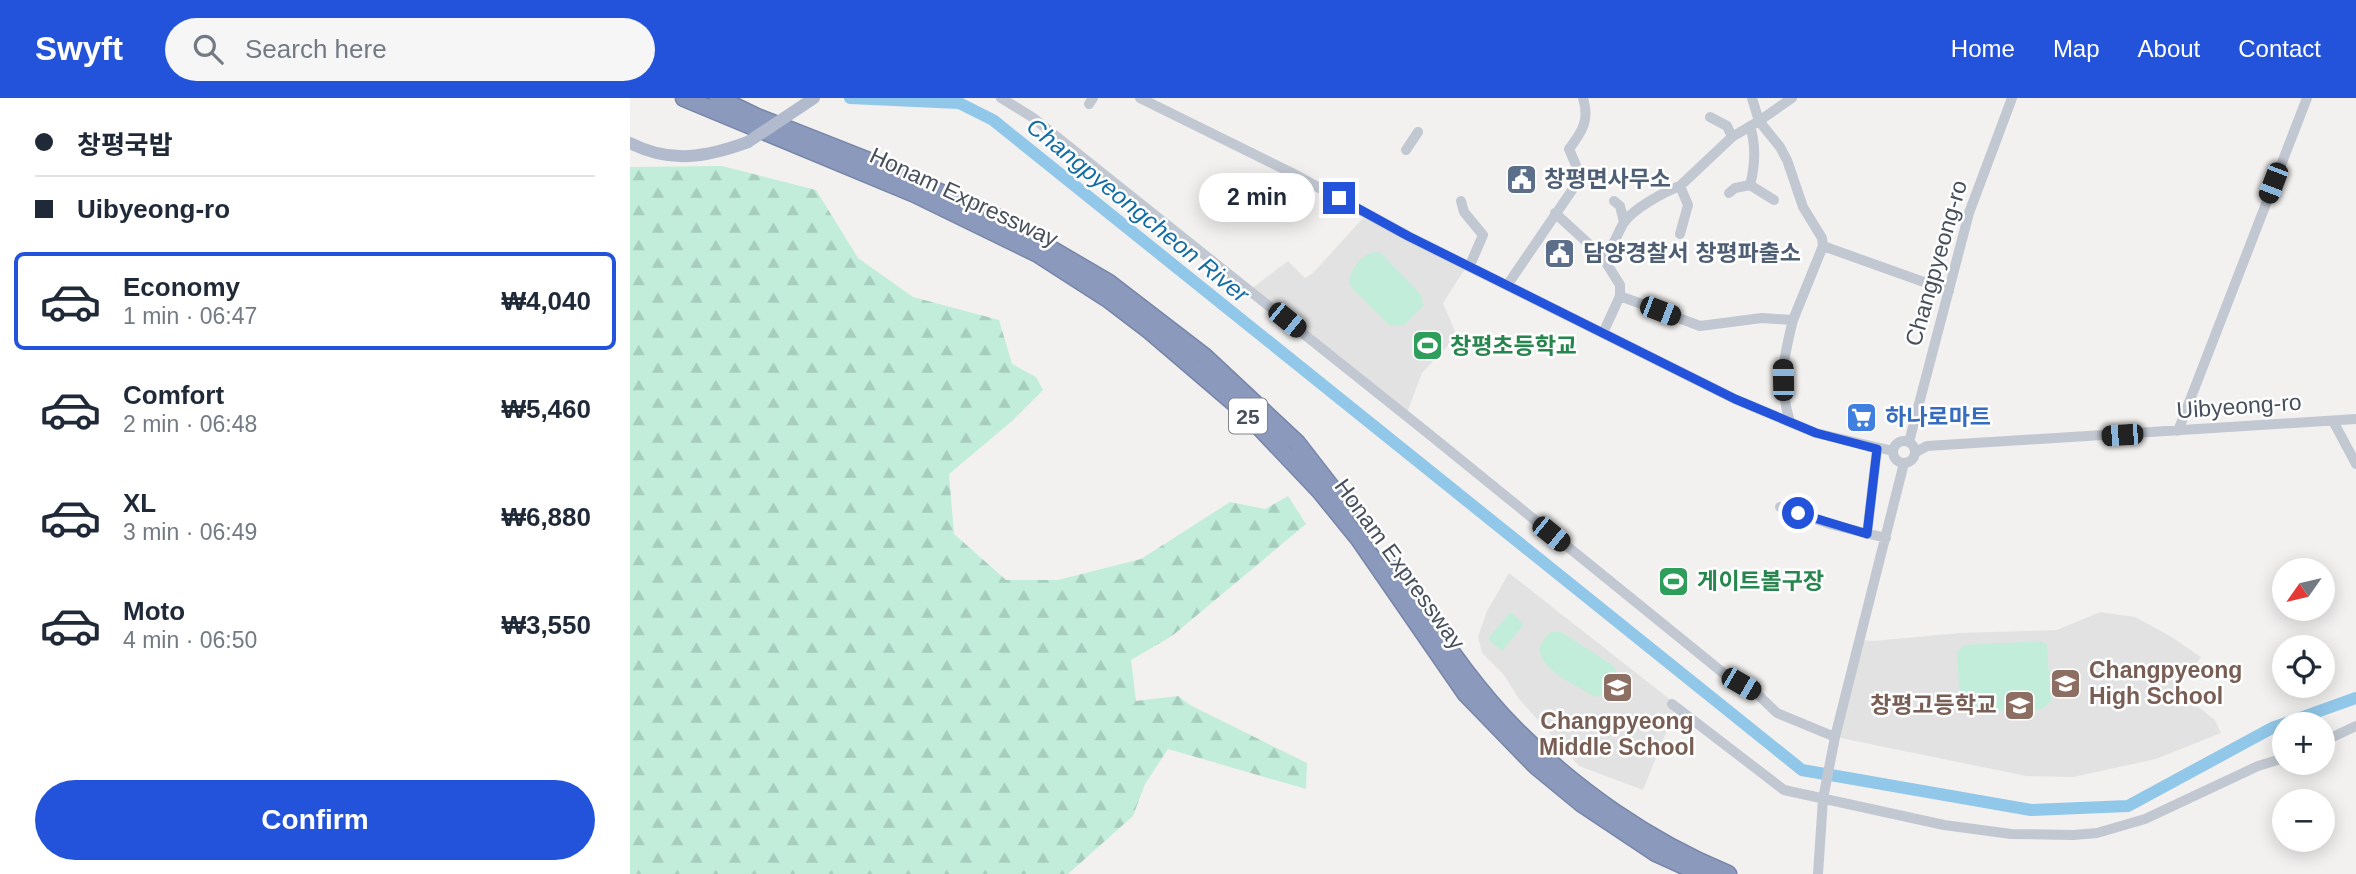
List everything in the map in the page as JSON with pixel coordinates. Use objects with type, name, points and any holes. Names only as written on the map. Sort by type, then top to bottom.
[{"type":"highway","name":"Honam Expressway","points":[[684,98],[915,194],[1026,248],[1066,271],[1150,331],[1246,413],[1320,491],[1359,539],[1466,694],[1536,766],[1581,803],[1656,853],[1702,874]]},
{"type":"highway","name":"Honam Expressway","points":[[718,98],[757,117],[869,161],[998,218],[1120,291],[1204,356],[1297,443],[1478,686],[1514,727],[1584,790],[1614,811],[1665,844],[1728,874]]},
{"type":"main road","points":[[630,143],[666,156],[701,156],[748,142],[814,98]]},
{"type":"street","points":[[1002,98],[1032,117],[1727,676],[1755,692],[1777,712],[1835,740]]},
{"type":"street","points":[[1140,98],[1293,173],[1408,236],[1471,265],[1735,399],[1816,433],[1893,451]]},
{"type":"street","points":[[1508,285],[1581,177],[1569,149],[1586,124],[1583,98]]},
{"type":"street","points":[[1750,185],[1754,163],[1755,123],[1752,98]]},
{"type":"street","points":[[1602,256],[1615,244],[1624,222],[1667,191],[1680,186],[1732,137],[1792,98]]},
{"type":"street","name":"Changpyeong-ro","points":[[1909,442],[1969,213],[2012,98]]},
{"type":"street","points":[[2178,432],[2307,98]]},
{"type":"street","points":[[1710,117],[1727,126],[1732,137]]},
{"type":"street","points":[[1755,123],[1780,147],[1787,160],[1797,194],[1822,238],[1823,246],[1793,320],[1782,361],[1783,399],[1790,422]]},
{"type":"street","points":[[1406,150],[1418,132]]},
{"type":"street","points":[[1729,193],[1734,188],[1750,185],[1774,200]]},
{"type":"street","points":[[1680,186],[1688,205],[1680,234]]},
{"type":"street","points":[[1461,201],[1464,212],[1483,235],[1471,265]]},
{"type":"street","points":[[1614,201],[1620,206],[1624,222]]},
{"type":"street","points":[[1555,213],[1602,256],[1620,285],[1620,296],[1603,333]]},
{"type":"street","points":[[1823,246],[1949,291]]},
{"type":"street","points":[[1620,296],[1700,326],[1762,318],[1793,320]]},
{"type":"street","name":"Uibyeong-ro","points":[[1916,452],[1927,446],[2356,419]]},
{"type":"street","points":[[2333,421],[2356,464]]},
{"type":"street","points":[[1900,441],[1909,442],[1916,452],[1913,459],[1904,463],[1896,460],[1893,451],[1895,446],[1900,441]]},
{"type":"street","points":[[1867,534],[1877,449]]},
{"type":"street","points":[[1818,874],[1823,799],[1835,740],[1858,638],[1904,463]]},
{"type":"street","points":[[1780,507],[1833,525],[1886,538]]},
{"type":"street","points":[[1672,704],[1772,782],[1795,794],[1970,829],[2011,834],[2097,833],[2145,819],[2272,762]]},
{"type":"street","points":[[2335,736],[2356,726]]},
{"type":"shaded area","name":"창평초등학교","points":[[1363,218],[1466,267],[1443,303],[1457,336],[1422,373],[1407,413],[1251,289],[1288,261],[1305,278],[1313,273]]},
{"type":"shaded area","points":[[1509,573],[1677,705],[1643,790],[1579,766],[1519,699],[1504,675],[1482,653],[1478,637],[1487,611]]},
{"type":"shaded area","name":"창평고등학교","points":[[2100,612],[2135,617],[2201,657],[2177,690],[2215,720],[2221,733],[2156,759],[2073,777],[2026,776],[1836,737],[1859,640],[2057,630]]},
{"type":"green space","points":[[722,166],[816,190],[858,258],[913,297],[999,320],[1012,364],[1036,377],[1043,390],[1012,421],[949,474],[954,534],[1006,580],[1058,580],[1141,559],[1230,502],[1265,509],[1288,496],[1306,524],[1172,636],[1131,660],[1136,701],[1178,696],[1190,705],[1307,763],[1306,789],[1168,749],[1145,784],[1133,816],[1068,874],[630,874],[630,167]]},
{"type":"green space","points":[[1374,252],[1381,253],[1422,296],[1423,306],[1404,325],[1390,326],[1349,285],[1356,264],[1364,256]]},
{"type":"green space","points":[[1510,612],[1524,624],[1502,651],[1488,639]]},
{"type":"green space","points":[[1551,632],[1561,632],[1614,666],[1617,681],[1608,694],[1596,697],[1552,670],[1540,652],[1542,642]]},
{"type":"green space","points":[[2042,641],[2047,645],[2051,701],[2042,709],[1971,712],[1960,703],[1957,652],[1964,645]]},
{"type":"waterway","name":"Changpyeongcheon River","points":[[850,98],[959,103],[993,120],[1802,770],[2031,810],[2128,806],[2272,728],[2356,698]]},
{"type":"place","name":"창평면사무소","points":[[1521,179]]},
{"type":"place","name":"담양경찰서 창평파출소","points":[[1560,253]]},
{"type":"place","name":"창평초등학교","points":[[1427,346]]},
{"type":"place","name":"하나로마트","points":[[1862,417]]},
{"type":"place","name":"게이트볼구장","points":[[1674,581]]},
{"type":"place","name":"Changpyeong High School","points":[[2066,683]]},
{"type":"place","name":"Changpyeong Middle School","points":[[1617,687]]},
{"type":"place","name":"창평고등학교","points":[[2020,705]]},
{"type":"route","points":[[1339,198],[1408,236],[1471,265],[1735,399],[1816,433],[1877,449],[1867,534],[1798,513]]}]
